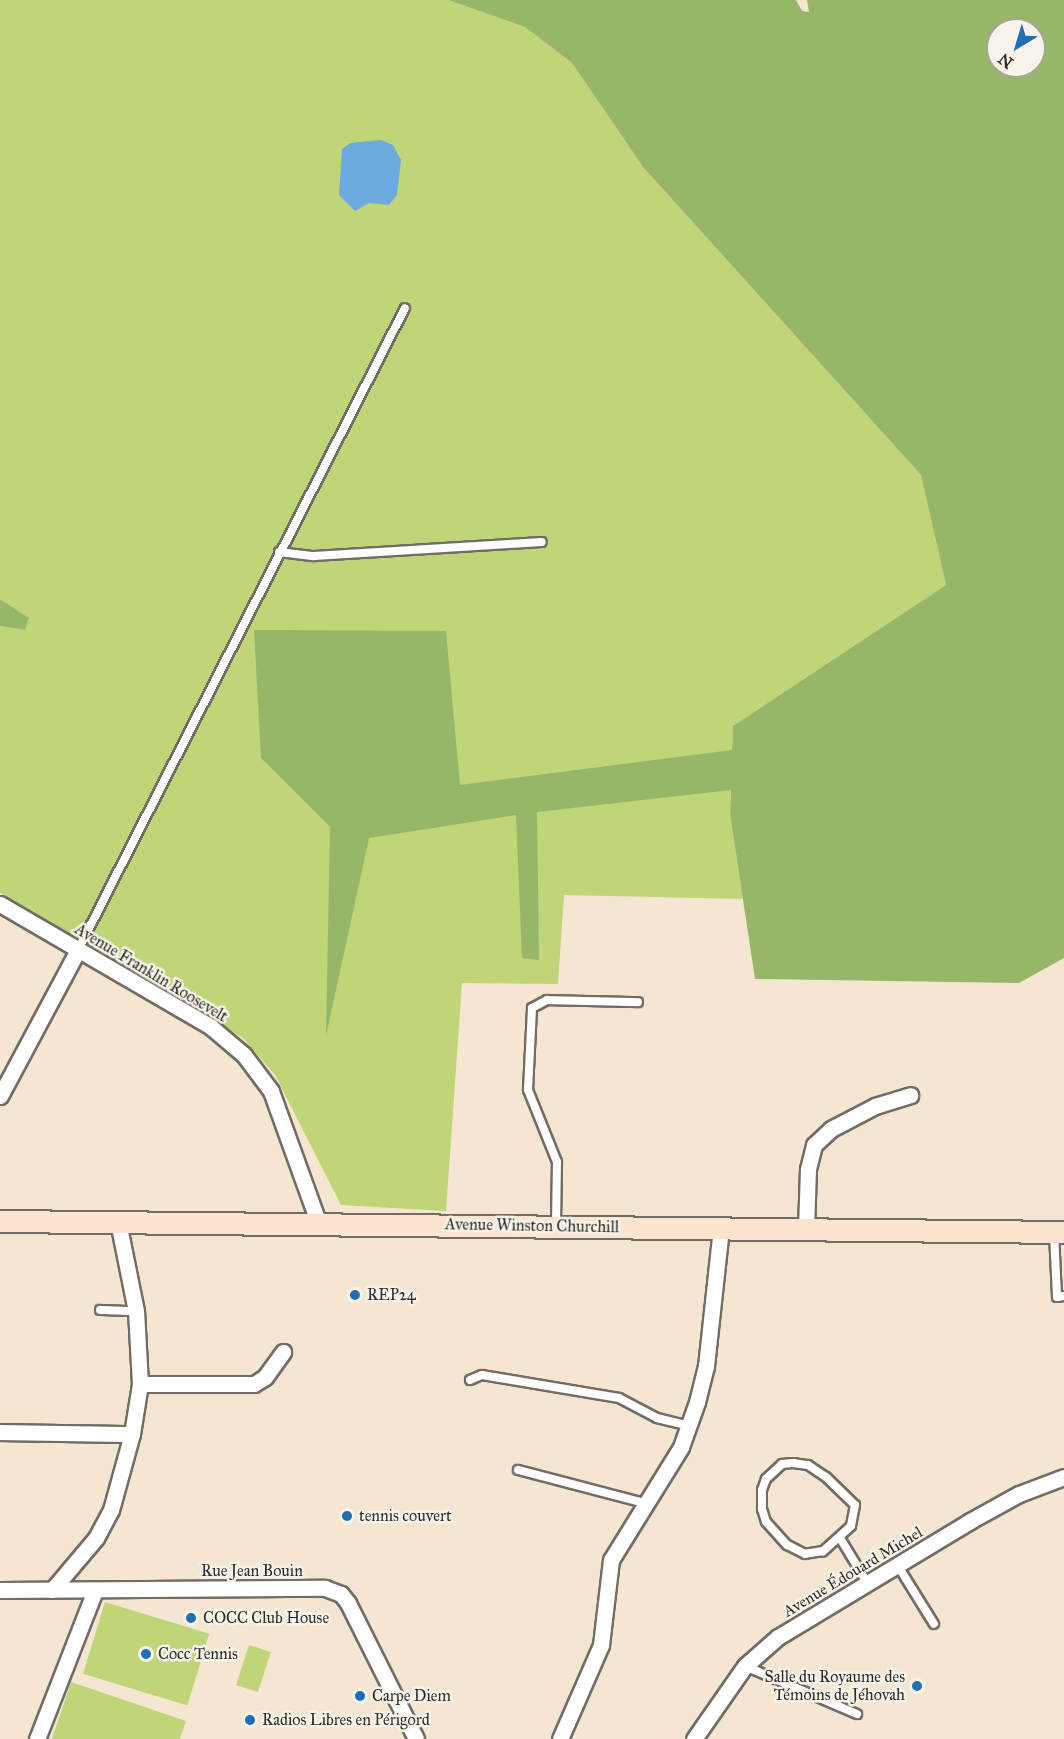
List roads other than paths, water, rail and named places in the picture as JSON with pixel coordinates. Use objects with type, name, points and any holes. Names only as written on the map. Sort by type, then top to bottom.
[{"type":"main road","name":"Avenue Winston Churchill","points":[[0,1221],[1059,1232]]},
{"type":"street","name":"Avenue Franklin Roosevelt","points":[[0,904],[211,1027],[244,1055],[271,1091],[319,1224]]},
{"type":"street","points":[[0,1096],[78,950]]},
{"type":"street","points":[[806,1229],[808,1169],[814,1144],[831,1129],[875,1106],[910,1095]]},
{"type":"street","points":[[52,1590],[96,1538],[111,1510],[132,1434],[140,1384],[136,1311],[118,1222]]},
{"type":"street","points":[[560,1739],[601,1645],[611,1560],[681,1447],[688,1426],[705,1366],[721,1228]]},
{"type":"street","points":[[140,1384],[254,1384],[265,1377],[283,1352]]},
{"type":"street","points":[[0,1432],[132,1434]]},
{"type":"street","name":"Avenue Édouard Michel","points":[[694,1739],[745,1666],[778,1638],[1019,1494],[1064,1477]]},
{"type":"street","name":"Rue Jean Bouin","points":[[0,1590],[325,1588],[341,1594],[416,1739]]},
{"type":"street","points":[[37,1739],[95,1590]]},
{"type":"lane","points":[[78,950],[405,308]]},
{"type":"lane","points":[[279,552],[314,556],[542,542]]},
{"type":"lane","points":[[556,1226],[557,1162],[528,1090],[532,1008],[548,1000],[638,1002]]},
{"type":"lane","points":[[1059,1232],[1061,1296]]},
{"type":"lane","points":[[100,1311],[136,1311]]},
{"type":"lane","points":[[470,1380],[488,1376],[619,1398],[657,1418],[688,1426]]},
{"type":"lane","points":[[793,1463],[808,1465],[849,1497],[857,1511],[851,1527],[840,1538],[823,1551],[805,1554],[777,1536],[766,1522],[760,1502],[762,1490],[774,1470],[793,1463]]},
{"type":"lane","points":[[518,1470],[645,1503]]},
{"type":"lane","points":[[840,1538],[868,1584]]},
{"type":"lane","points":[[898,1566],[934,1624]]},
{"type":"lane","points":[[745,1666],[857,1714]]},
{"type":"water","points":[[381,140],[393,145],[401,160],[397,195],[389,205],[369,203],[355,211],[339,195],[342,149],[350,143]]},
{"type":"place","name":"REP24","points":[[355,1295]]},
{"type":"place","name":"tennis couvert","points":[[347,1516]]},
{"type":"place","name":"COCC Club House","points":[[191,1618]]},
{"type":"place","name":"Cocc Tennis","points":[[146,1654]]},
{"type":"place","name":"Salle du Royaume des Témoins de Jéhovah","points":[[917,1686]]},
{"type":"place","name":"Carpe Diem","points":[[360,1696]]},
{"type":"place","name":"Radios Libres en Périgord","points":[[250,1720]]}]
